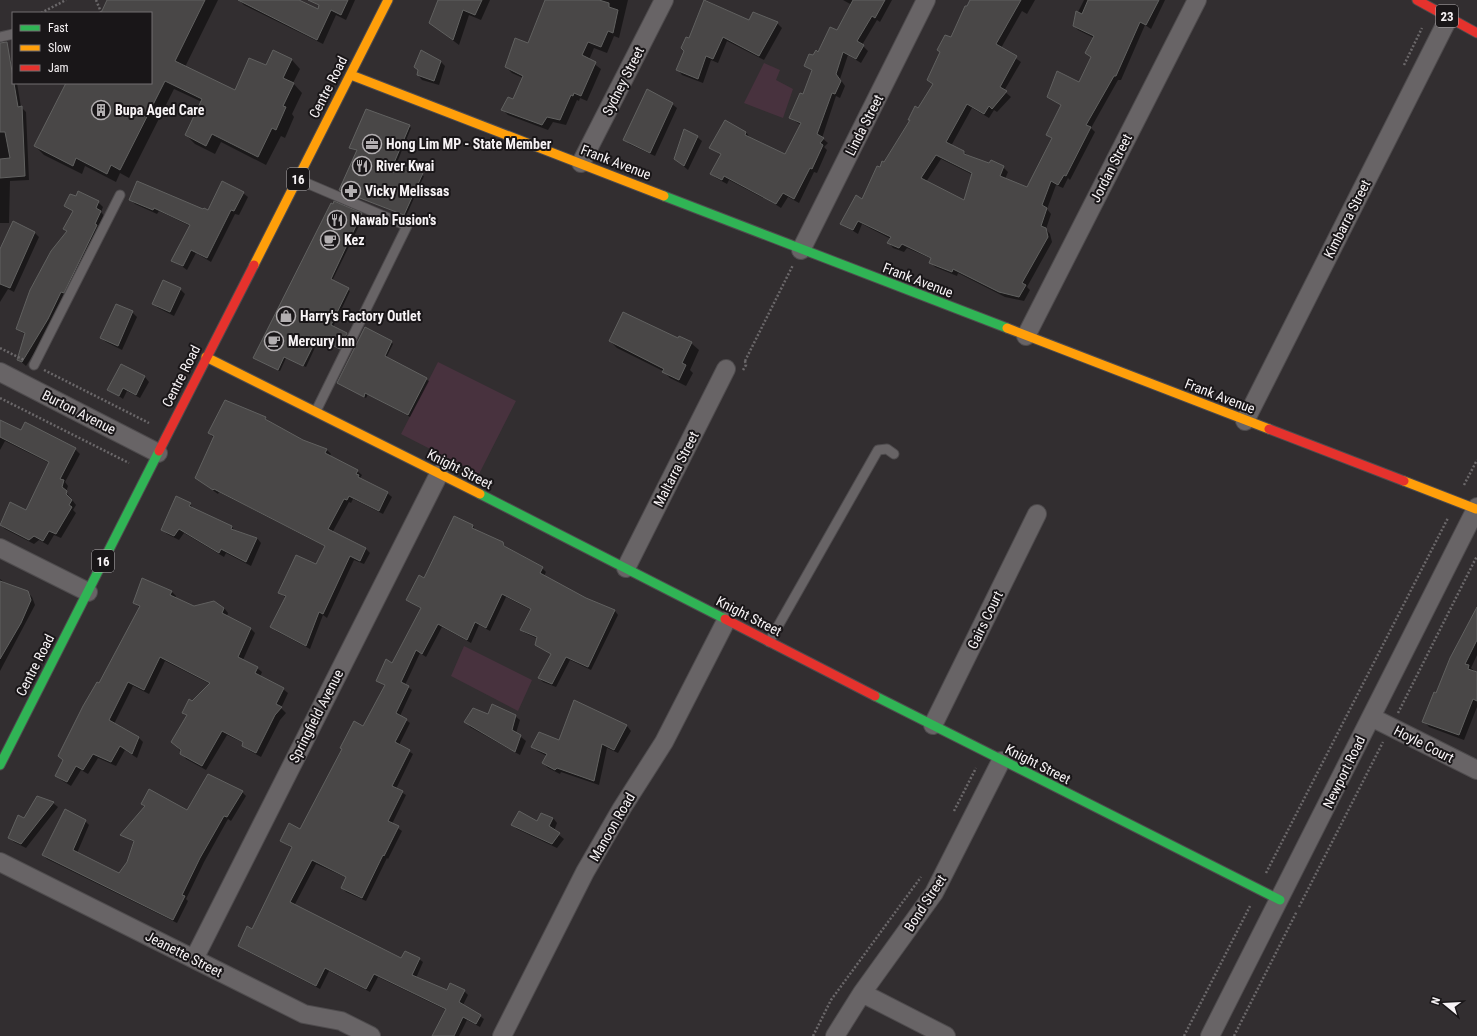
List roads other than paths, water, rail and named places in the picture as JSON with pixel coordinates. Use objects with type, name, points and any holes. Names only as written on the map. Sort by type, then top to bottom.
[{"type":"street","name":"Centre Road","points":[[0,765],[388,0]]},
{"type":"street","name":"Sydney Street","points":[[582,163],[664,0]]},
{"type":"street","name":"Linda Street","points":[[801,250],[926,0]]},
{"type":"street","name":"Jordan Street","points":[[1026,336],[1197,0]]},
{"type":"street","name":"23","points":[[1417,0],[1477,33]]},
{"type":"street","name":"Kimbarra Street","points":[[1245,421],[1449,17]]},
{"type":"street","name":"Frank Avenue","points":[[351,74],[582,163],[801,250],[1245,421],[1477,508]]},
{"type":"street","name":"Knight Street","points":[[206,357],[626,568],[1001,761],[1280,900]]},
{"type":"street","name":"Maltarra Street","points":[[626,568],[726,369]]},
{"type":"street","name":"Burton Avenue","points":[[0,372],[158,452]]},
{"type":"street","name":"Springfield Avenue","points":[[194,959],[439,474]]},
{"type":"street","name":"Newport Road","points":[[1210,1036],[1477,508]]},
{"type":"street","name":"Gairs Court","points":[[933,725],[1037,514]]},
{"type":"street","points":[[0,548],[88,592]]},
{"type":"street","name":"Manoon Road","points":[[502,1036],[585,872],[622,808],[664,742],[726,620]]},
{"type":"street","name":"Hoyle Court","points":[[1371,717],[1477,770]]},
{"type":"street","name":"Bond Street","points":[[835,1036],[862,993],[934,893],[1001,761]]},
{"type":"street","name":"Jeanette Street","points":[[0,862],[304,1014],[341,1021],[371,1036]]},
{"type":"street","points":[[862,993],[946,1036]]},
{"type":"lane","points":[[0,37],[12,34]]},
{"type":"lane","points":[[297,179],[407,226],[316,411]]},
{"type":"lane","points":[[34,365],[120,195]]},
{"type":"lane","points":[[769,642],[878,450],[887,449],[894,454]]},
{"type":"place","name":"Bupa Aged Care","points":[[101,110]]},
{"type":"place","name":"Hong Lim MP - State Member","points":[[372,144]]},
{"type":"place","name":"River Kwai","points":[[362,166]]},
{"type":"place","name":"Vicky Melissas","points":[[351,191]]},
{"type":"place","name":"Nawab Fusion's","points":[[337,220]]},
{"type":"place","name":"Kez","points":[[330,240]]},
{"type":"place","name":"Harry's Factory Outlet","points":[[286,316]]},
{"type":"place","name":"Mercury Inn","points":[[274,341]]}]
